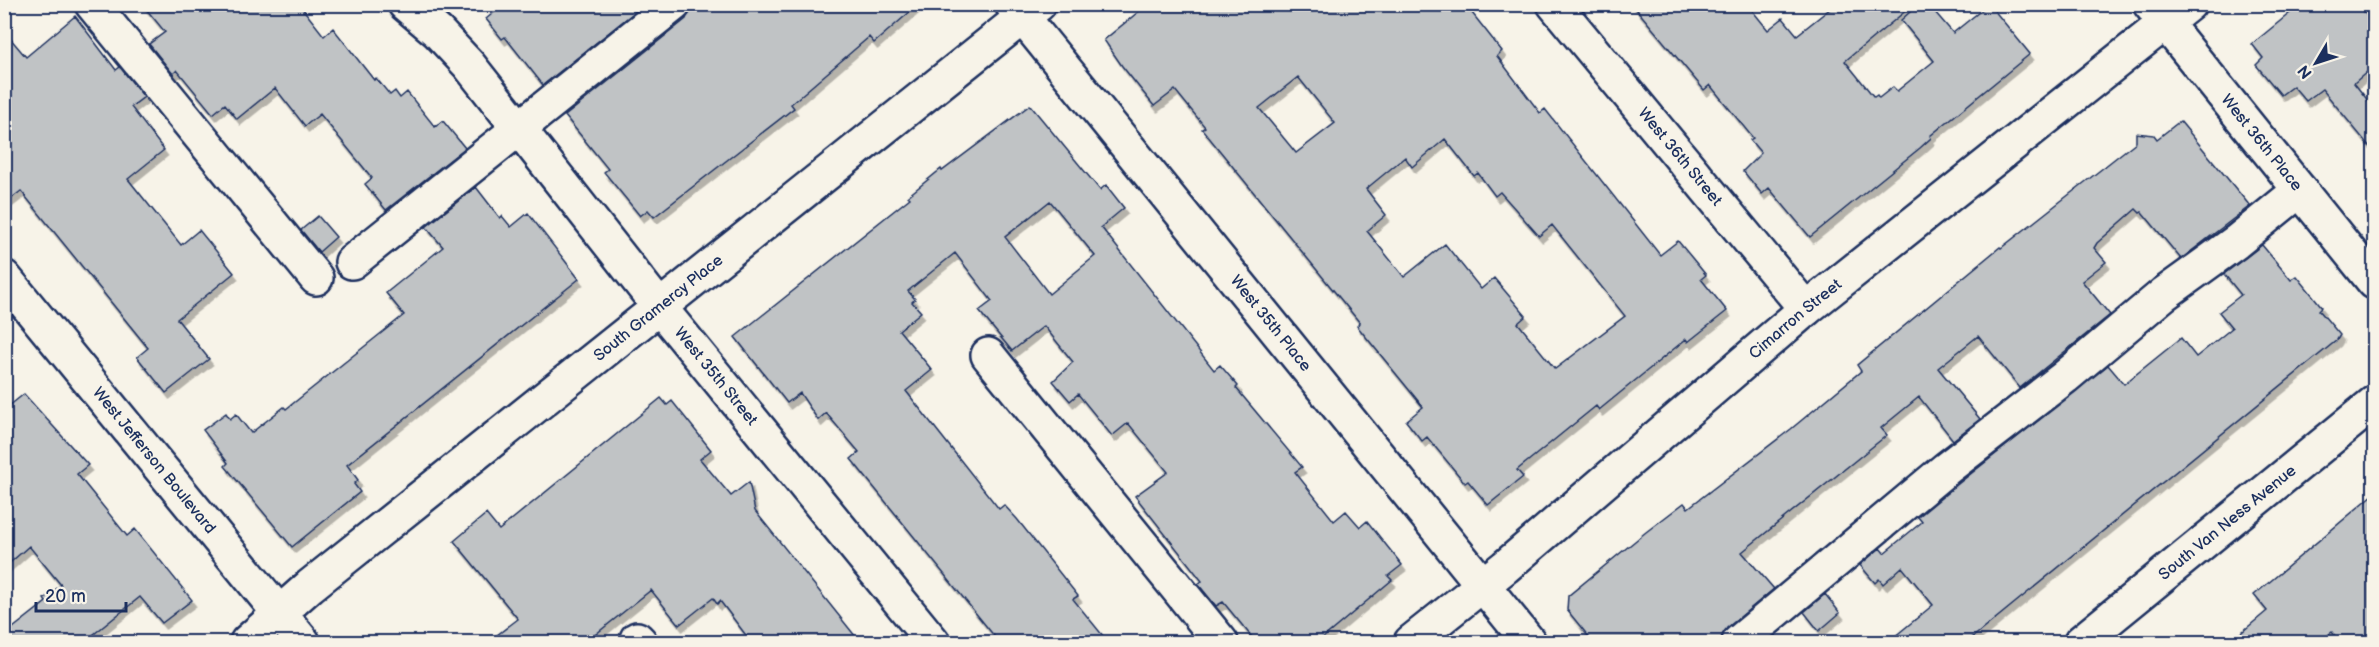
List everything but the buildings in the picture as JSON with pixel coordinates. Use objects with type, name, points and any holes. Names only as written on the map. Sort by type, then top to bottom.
[{"type":"street","points":[[92,4],[316,278]]},
{"type":"street","name":"West 35th Street","points":[[405,4],[469,64],[661,309],[933,642]]},
{"type":"street","points":[[352,262],[674,4]]},
{"type":"street","name":"West 36th Street","points":[[1554,4],[1806,309]]},
{"type":"street","name":"South Gramercy Place","points":[[247,642],[278,612],[661,309],[1025,9]]},
{"type":"street","name":"West 35th Place","points":[[1025,9],[1482,586],[1529,642]]},
{"type":"street","name":"Cimarron Street","points":[[1411,642],[1482,586],[1806,309],[2168,11]]},
{"type":"street","name":"West 36th Place","points":[[2168,11],[2300,190],[2374,282]]},
{"type":"street","points":[[1739,642],[1946,469],[2065,377],[2164,294],[2236,242],[2300,190]]},
{"type":"street","name":"West Jefferson Boulevard","points":[[4,277],[303,642]]},
{"type":"street","points":[[988,355],[1221,642]]},
{"type":"street","name":"South Van Ness Avenue","points":[[2080,642],[2374,403]]}]
